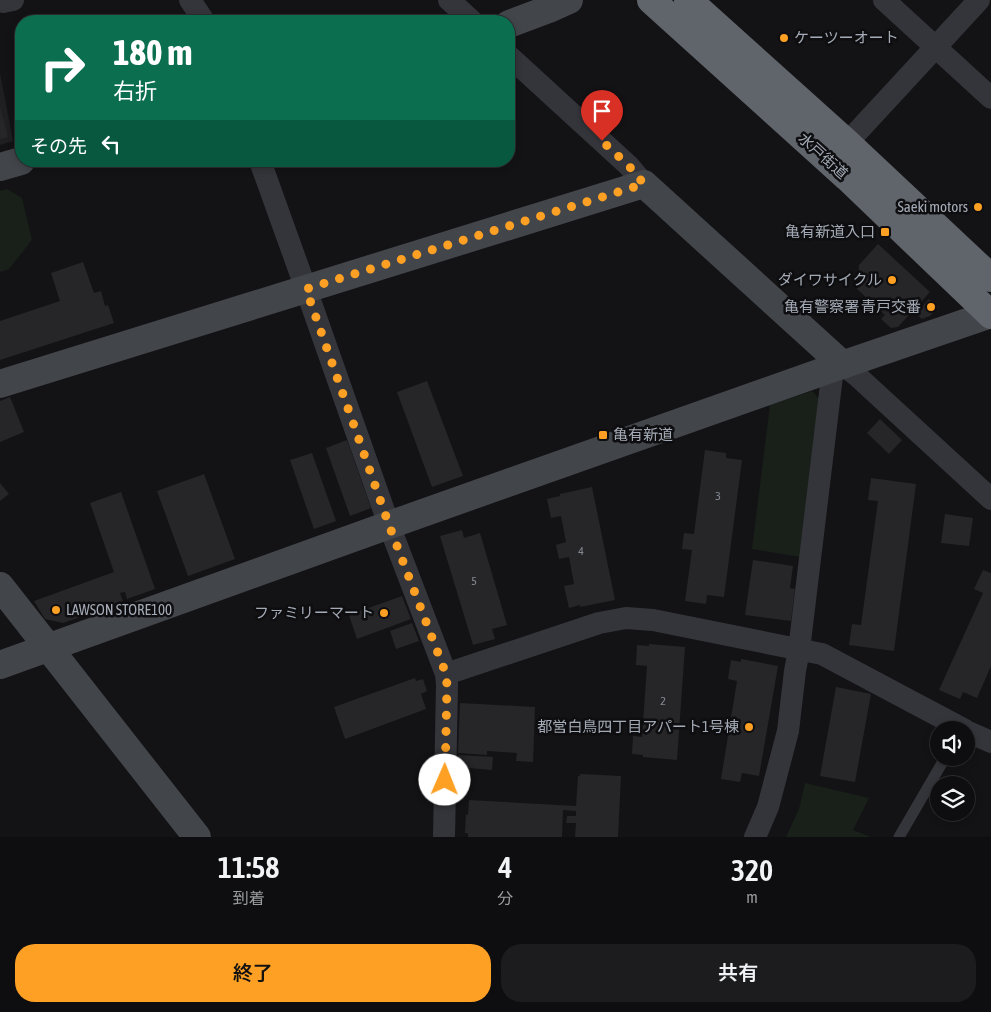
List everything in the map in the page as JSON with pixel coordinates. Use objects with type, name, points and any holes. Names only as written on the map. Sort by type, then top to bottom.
[{"type":"highway","name":"水戸街道","points":[[651,0],[848,178],[991,314]]},
{"type":"highway","name":"水戸街道","points":[[688,0],[991,278]]},
{"type":"street","points":[[190,0],[200,15]]},
{"type":"street","points":[[450,0],[466,15]]},
{"type":"street","points":[[515,22],[568,0]]},
{"type":"street","points":[[884,0],[991,98]]},
{"type":"street","points":[[847,144],[979,0]]},
{"type":"street","points":[[515,62],[629,166],[644,184],[838,366],[856,375],[991,499]]},
{"type":"street","points":[[0,168],[15,163]]},
{"type":"street","points":[[262,167],[389,525],[446,674],[444,837]]},
{"type":"street","points":[[0,384],[644,184]]},
{"type":"street","points":[[0,665],[389,525],[838,366],[991,314]]},
{"type":"street","points":[[755,837],[768,807],[788,731],[838,366]]},
{"type":"street","points":[[0,586],[197,837]]},
{"type":"street","points":[[446,674],[599,623],[626,618],[653,620],[822,654],[947,721]]},
{"type":"street","points":[[975,735],[991,742]]},
{"type":"lane","points":[[900,837],[940,766]]},
{"type":"shaded area","points":[[0,73],[13,141],[0,145]]},
{"type":"shaded area","points":[[7,189],[22,198],[32,240],[9,269],[0,272],[0,191]]},
{"type":"shaded area","points":[[812,391],[820,400],[800,557],[752,549],[770,405]]},
{"type":"shaded area","points":[[805,783],[869,798],[853,830],[871,837],[786,837],[799,809]]},
{"type":"building","points":[[0,107],[8,137],[0,139]]},
{"type":"building","points":[[878,244],[930,292],[898,327],[891,328],[881,319],[885,315],[857,289],[859,265]]},
{"type":"building","points":[[83,262],[94,293],[101,291],[105,306],[108,305],[114,323],[0,360],[0,321],[60,301],[51,273]]},
{"type":"building","points":[[929,299],[938,307],[930,316],[922,319],[916,314]]},
{"type":"building","points":[[427,381],[463,476],[432,487],[397,392]]},
{"type":"building","points":[[10,397],[24,432],[0,442],[0,401]]},
{"type":"building","points":[[880,419],[902,440],[889,454],[867,433]]},
{"type":"building","points":[[347,440],[371,508],[350,516],[326,448]]},
{"type":"building","points":[[705,450],[726,453],[726,458],[742,460],[724,597],[707,595],[706,604],[685,601],[692,550],[682,549],[684,533],[694,534]]},
{"type":"building","points":[[312,453],[336,521],[314,529],[290,460]]},
{"type":"building","points":[[204,474],[235,559],[188,576],[157,491]]},
{"type":"building","points":[[871,478],[916,484],[894,651],[849,645],[852,624],[861,625],[878,501],[868,500]]},
{"type":"building","points":[[0,483],[9,494],[0,501]]},
{"type":"building","points":[[592,487],[615,600],[569,608],[564,586],[574,584],[569,557],[559,559],[556,545],[566,542],[561,516],[551,518],[547,499]]},
{"type":"building","points":[[121,492],[155,589],[127,599],[125,592],[120,593],[123,602],[63,623],[45,619],[34,601],[114,572],[90,503]]},
{"type":"building","points":[[945,514],[973,518],[969,546],[941,543]]},
{"type":"building","points":[[462,530],[464,538],[480,533],[507,625],[492,629],[495,639],[473,645],[440,536]]},
{"type":"building","points":[[753,560],[793,566],[790,588],[795,589],[791,621],[745,615]]},
{"type":"building","points":[[983,570],[991,573],[991,666],[977,698],[963,692],[960,699],[939,690],[983,593],[974,589]]},
{"type":"building","points":[[402,596],[411,619],[357,639],[349,615]]},
{"type":"building","points":[[412,623],[419,641],[396,649],[390,631]]},
{"type":"building","points":[[649,644],[685,647],[677,760],[643,757],[643,755],[632,754],[633,736],[642,737],[647,666],[636,665],[637,645],[649,646]]},
{"type":"building","name":"都営白鳥四丁目アパート1号棟","points":[[741,659],[778,666],[759,776],[742,773],[740,782],[721,779],[737,681],[728,679],[731,660],[741,662]]},
{"type":"building","points":[[415,678],[416,681],[423,679],[427,691],[421,694],[426,709],[345,739],[334,707]]},
{"type":"building","points":[[836,687],[871,694],[855,782],[820,776]]},
{"type":"building","points":[[460,703],[535,707],[533,762],[516,761],[517,753],[487,751],[487,755],[458,753]]},
{"type":"building","points":[[458,755],[493,757],[492,770],[457,767]]},
{"type":"building","points":[[580,774],[621,776],[618,837],[575,837],[576,823],[566,823],[567,816],[576,816],[576,811],[563,810],[562,837],[468,837],[468,833],[465,833],[469,800],[576,806],[578,776]]},
{"type":"place","name":"ケーツーオート","points":[[784,38]]},
{"type":"place","name":"Saeki motors","points":[[978,207]]},
{"type":"place","name":"亀有新道入口","points":[[885,232]]},
{"type":"place","name":"ダイワサイクル","points":[[892,280]]},
{"type":"place","name":"亀有警察署 青戸交番","points":[[931,307]]},
{"type":"place","name":"亀有新道","points":[[603,435]]},
{"type":"place","name":"LAWSON STORE100","points":[[56,610]]},
{"type":"place","name":"ファミリーマート","points":[[384,613]]},
{"type":"place","name":"都営白鳥四丁目アパート1号棟","points":[[749,727]]},
{"type":"route","points":[[445,780],[446,674],[389,525],[306,289],[644,184],[629,166],[602,141]]}]
